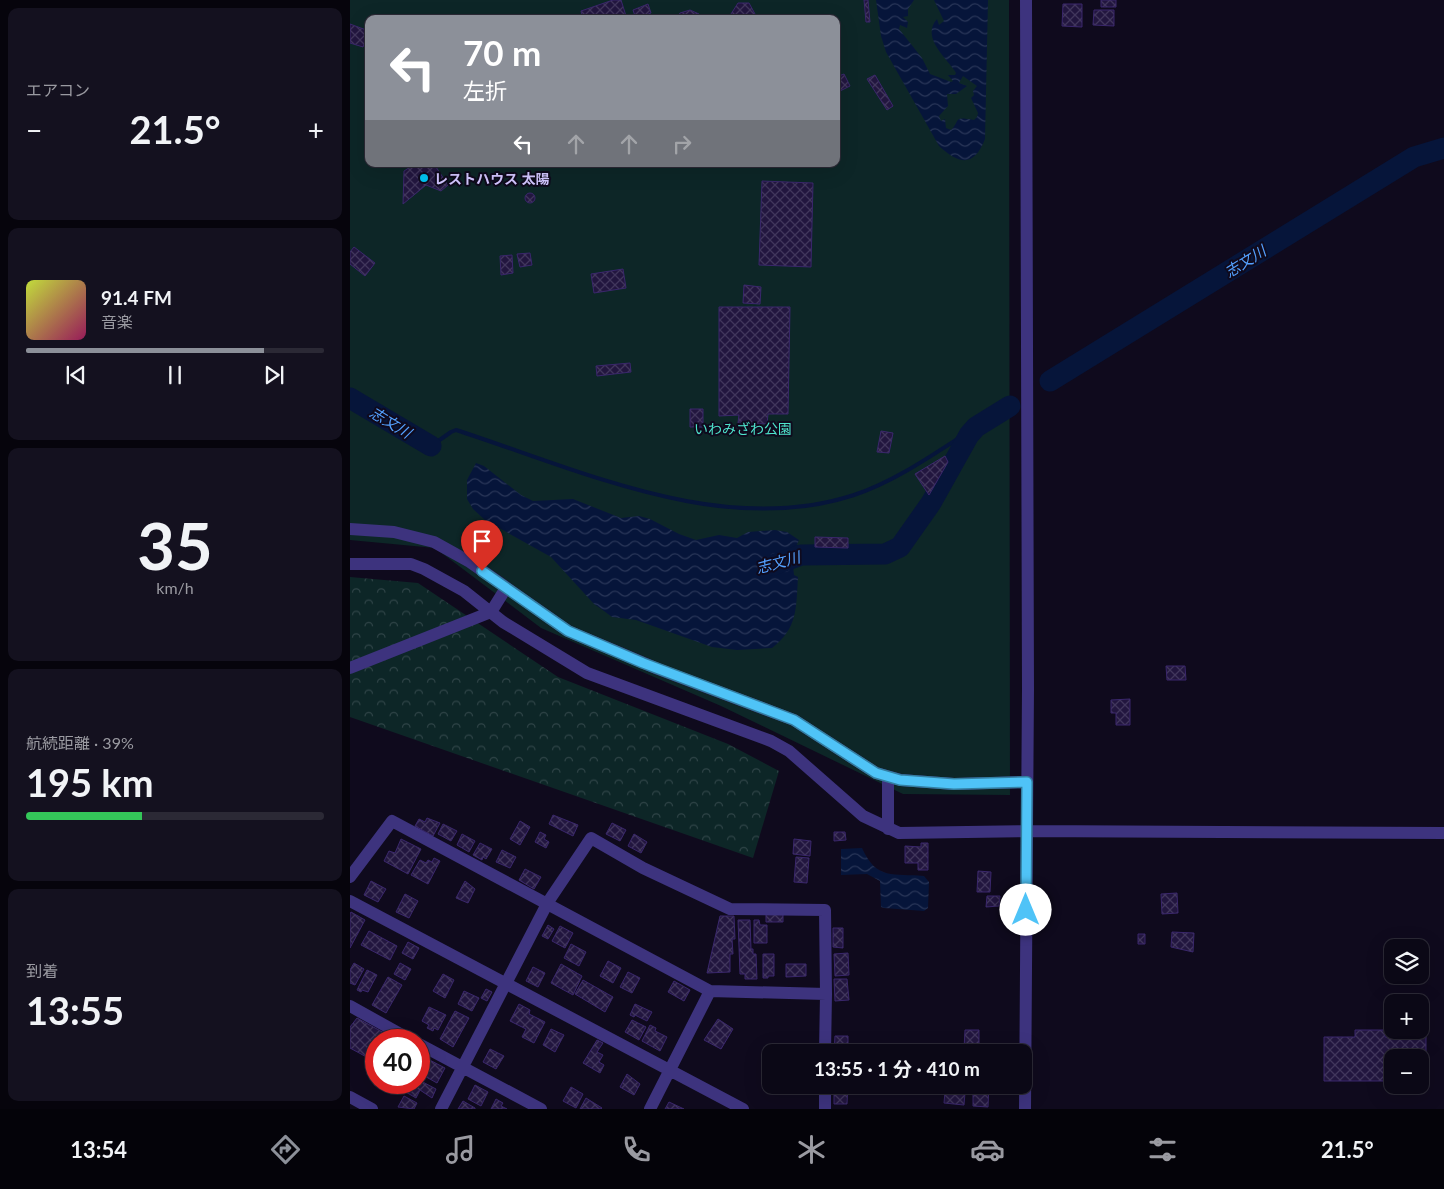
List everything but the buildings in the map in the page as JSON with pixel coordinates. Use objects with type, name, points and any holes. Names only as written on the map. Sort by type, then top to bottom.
[{"type":"street","points":[[1025,1109],[1027,782],[1026,0]]},
{"type":"street","points":[[350,529],[394,532],[434,542],[470,562],[568,631],[651,666],[794,720],[854,761],[876,773],[888,777],[954,784],[1027,782]]},
{"type":"street","points":[[350,564],[411,564],[424,568],[464,591],[532,641],[587,673],[772,741],[795,756],[863,816],[888,829],[910,834],[1026,831],[1444,833]]},
{"type":"street","points":[[350,668],[491,612],[506,588]]},
{"type":"street","points":[[888,777],[888,829]]},
{"type":"street","points":[[350,877],[392,821],[548,902],[710,991],[826,994]]},
{"type":"street","points":[[441,1109],[548,902],[591,838],[643,868],[730,909],[825,910],[825,1044]]},
{"type":"street","points":[[350,901],[743,1109]]},
{"type":"street","points":[[650,1109],[710,991]]},
{"type":"street","points":[[350,1006],[391,1029]]},
{"type":"street","points":[[430,1050],[541,1109]]},
{"type":"street","points":[[825,1094],[825,1109]]},
{"type":"street","points":[[350,1097],[372,1109]]},
{"type":"green space","name":"いわみざわ公園","points":[[350,0],[1009,0],[1010,795],[903,794],[721,706],[541,628],[435,548],[350,540]]},
{"type":"green space","points":[[350,577],[418,583],[558,677],[728,744],[779,771],[753,858],[350,717]]},
{"type":"water","points":[[876,0],[914,0],[908,9],[908,16],[903,17],[908,22],[907,28],[900,25],[899,29],[922,58],[930,74],[951,82],[953,81],[948,75],[955,75],[956,73],[933,41],[933,26],[937,19],[939,25],[944,21],[934,0],[988,0],[985,139],[981,148],[971,159],[960,160],[939,146],[886,52],[881,36]],"holes":[[[963,76],[977,86],[971,98],[978,113],[977,117],[974,120],[960,119],[951,130],[946,128],[945,119],[941,121],[939,116],[948,106],[947,94],[956,94],[967,86],[959,83]]]},
{"type":"water","points":[[476,463],[484,466],[521,495],[533,501],[573,499],[621,518],[639,516],[650,519],[679,534],[696,540],[719,535],[737,538],[748,532],[775,530],[787,532],[799,540],[796,547],[802,548],[798,563],[793,566],[794,575],[798,577],[796,608],[787,633],[772,648],[737,650],[712,647],[636,620],[612,617],[594,604],[551,557],[485,520],[473,509],[467,499],[467,480]]},
{"type":"water","points":[[862,848],[868,859],[880,871],[895,875],[924,876],[929,882],[928,908],[924,911],[881,907],[880,881],[867,874],[841,875],[841,849]]},
{"type":"waterway","name":"志文川","points":[[1050,381],[1414,157],[1444,148]]},
{"type":"waterway","name":"志文川","points":[[350,398],[431,446]]},
{"type":"waterway","name":"志文川","points":[[773,565],[801,555],[885,554],[900,547],[931,503],[969,435],[976,427],[1010,406]]},
{"type":"waterway","points":[[431,446],[456,430],[552,463],[652,494],[703,504],[754,509],[804,506],[854,495],[901,474],[976,427]]},
{"type":"place","name":"レストハウス 太陽","points":[[424,178]]},
{"type":"route","points":[[482,571],[568,631],[643,663],[794,720],[854,761],[876,773],[900,780],[954,784],[1027,782],[1026,910]]}]
